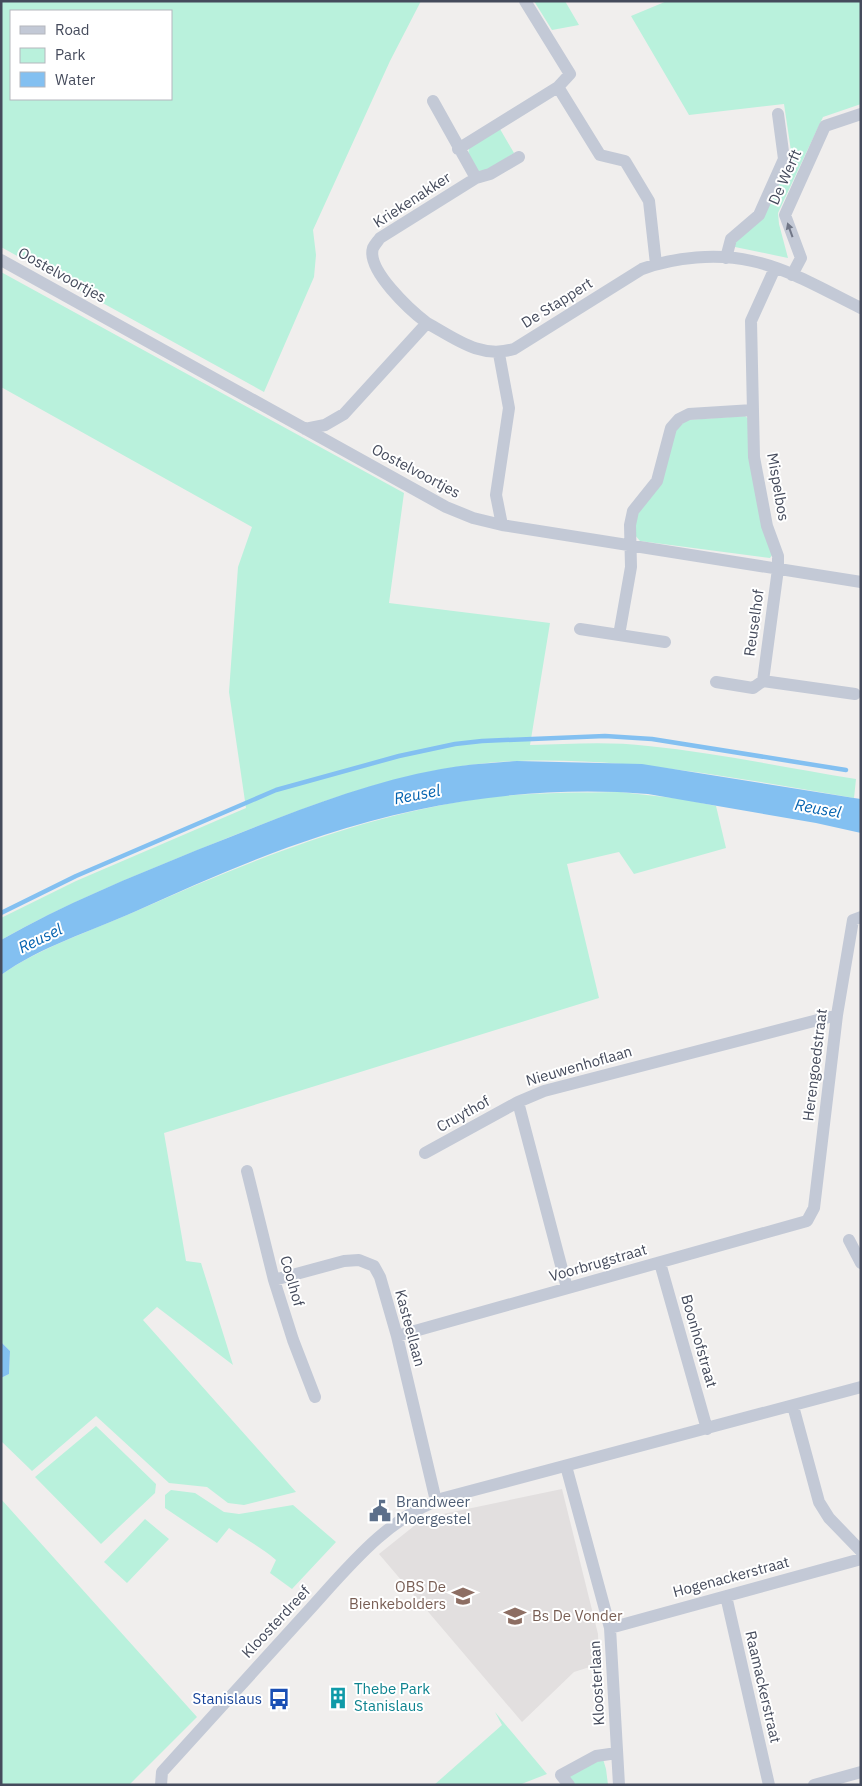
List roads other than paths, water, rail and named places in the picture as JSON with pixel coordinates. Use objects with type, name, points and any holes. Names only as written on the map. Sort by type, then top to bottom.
[{"type":"street","points":[[458,149],[558,87],[570,74],[525,1]]},
{"type":"street","points":[[558,87],[600,155],[625,161],[649,201],[656,264]]},
{"type":"street","name":"Kriekenakker","points":[[433,101],[458,149],[476,178]]},
{"type":"street","name":"De Werft","points":[[726,258],[731,239],[758,215],[784,159],[778,114]]},
{"type":"street","name":"De Werft","points":[[792,275],[801,258],[785,215],[825,126],[861,114]]},
{"type":"street","name":"Kriekenakker","points":[[427,324],[410,311],[392,291],[374,261],[373,248],[380,238],[476,178],[490,174],[519,158]]},
{"type":"street","name":"De Stappert","points":[[499,354],[514,349],[642,269],[656,264],[681,260],[726,258],[752,261],[792,275],[861,308]]},
{"type":"street","name":"Oostelvoortjes","points":[[1,260],[446,507],[473,518],[502,525],[861,582]]},
{"type":"street","name":"Mispelbos","points":[[775,268],[751,321],[754,457],[768,526],[778,556],[778,569]]},
{"type":"street","points":[[305,429],[325,425],[344,414],[427,324],[480,351],[499,354],[509,408],[496,495],[502,525]]},
{"type":"street","points":[[619,635],[630,567],[630,525],[633,512],[657,481],[671,428],[679,419],[701,412],[753,410]]},
{"type":"street","name":"Reuselhof","points":[[763,681],[778,569]]},
{"type":"street","points":[[580,628],[665,642]]},
{"type":"street","points":[[716,682],[752,688],[763,681],[855,694]]},
{"type":"street","name":"Herengoedstraat","points":[[807,1221],[814,1208],[837,1014],[853,920],[861,917]]},
{"type":"street","name":"Nieuwenhoflaan","points":[[566,1288],[518,1102],[544,1091],[837,1014]]},
{"type":"street","name":"Cruythof","points":[[425,1153],[518,1102]]},
{"type":"street","name":"Coolhof","points":[[247,1171],[274,1280],[293,1340],[315,1397]]},
{"type":"street","name":"Voorbrugstraat","points":[[397,1336],[807,1221]]},
{"type":"street","points":[[849,1240],[861,1263]]},
{"type":"street","name":"Kasteellaan","points":[[274,1280],[344,1261],[359,1260],[374,1266],[380,1278],[397,1336],[436,1501]]},
{"type":"street","name":"Boonhofstraat","points":[[660,1262],[707,1429]]},
{"type":"street","points":[[436,1501],[861,1387]]},
{"type":"street","points":[[793,1406],[818,1502],[829,1518],[861,1551]]},
{"type":"street","name":"Kloosterlaan","points":[[566,1466],[610,1628],[619,1785]]},
{"type":"street","name":"Kloosterdreef","points":[[161,1785],[162,1772],[358,1557],[401,1518],[436,1501]]},
{"type":"street","name":"Hogenackerstraat","points":[[610,1628],[861,1559]]},
{"type":"street","name":"Raamackerstraat","points":[[726,1596],[769,1785]]},
{"type":"street","points":[[569,1785],[561,1775],[596,1756],[617,1753]]},
{"type":"street","points":[[818,1784],[861,1772]]},
{"type":"water","name":"Reusel","points":[[517,761],[642,764],[861,799],[861,833],[816,823],[648,794],[566,792],[484,798],[403,813],[363,823],[276,852],[66,940],[32,956],[1,975],[1,940],[73,903],[147,870],[348,793],[450,767]]},
{"type":"water","points":[[1,1342],[10,1351],[9,1374],[1,1378]]},
{"type":"waterway","points":[[1,913],[76,876],[276,790],[399,756],[455,744],[482,741],[605,736],[652,739],[846,770]]},
{"type":"place","name":"Brandweer Moergestel","points":[[380,1511]]},
{"type":"place","name":"OBS De Bienkebolders","points":[[463,1596]]},
{"type":"place","name":"Bs De Vonder","points":[[515,1616]]},
{"type":"place","name":"Thebe Park Stanislaus","points":[[338,1698]]},
{"type":"place","name":"Stanislaus","points":[[279,1699]]}]
